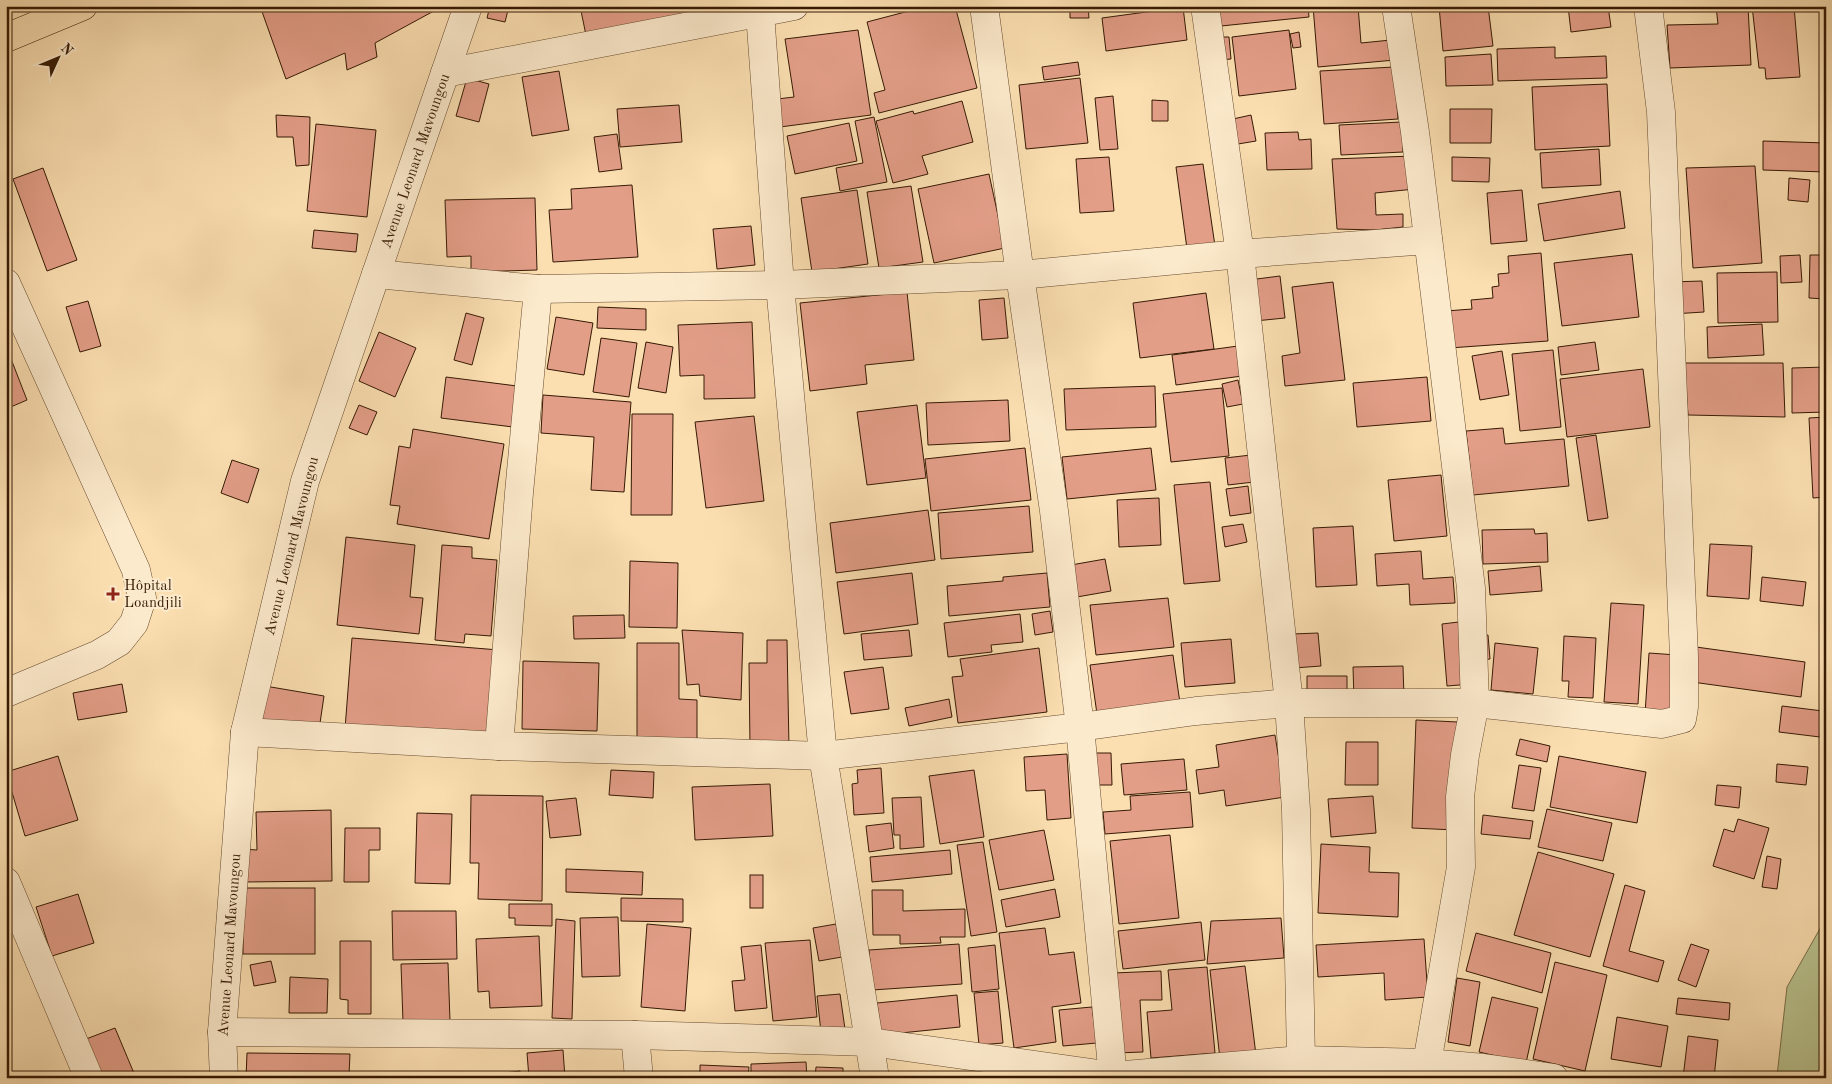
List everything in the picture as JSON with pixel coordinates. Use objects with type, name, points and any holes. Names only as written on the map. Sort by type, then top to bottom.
[{"type":"highway","points":[[6,38],[83,6]]},
{"type":"street","name":"Avenue Leonard Mavoungou","points":[[224,1078],[222,1032],[245,732],[305,480],[468,6]]},
{"type":"street","points":[[445,73],[794,6]]},
{"type":"street","points":[[984,6],[1054,510],[1080,727],[1113,1077]]},
{"type":"street","points":[[1205,6],[1240,254],[1288,703],[1296,810],[1301,1060]]},
{"type":"street","points":[[1396,6],[1415,132],[1471,588],[1475,703],[1465,755],[1460,797],[1461,867],[1427,1063]]},
{"type":"street","points":[[245,732],[499,746],[823,756],[1080,727],[1196,711],[1288,703],[1475,703],[1662,724],[1682,719],[1684,707],[1684,656],[1661,122],[1648,6]]},
{"type":"street","points":[[760,13],[780,285],[823,756],[875,1078]]},
{"type":"street","points":[[376,274],[538,288],[780,285],[1020,274],[1240,254],[1428,240]]},
{"type":"street","points":[[6,283],[136,570],[142,598],[134,623],[119,642],[97,655],[6,693]]},
{"type":"street","points":[[499,746],[519,493],[538,288]]},
{"type":"street","points":[[6,882],[89,1078]]},
{"type":"street","points":[[222,1032],[636,1035],[870,1042],[1113,1077],[1301,1060],[1427,1063],[1484,1068],[1554,1078]]},
{"type":"street","points":[[636,1035],[639,1078]]},
{"type":"green space","points":[[1826,918],[1826,1078],[1777,1076],[1787,987]]},
{"type":"building","points":[[260,6],[443,6],[375,43],[377,57],[347,70],[345,53],[286,79]]},
{"type":"building","points":[[490,6],[509,6],[505,22],[487,18]]},
{"type":"building","points":[[580,6],[780,6],[587,40]]},
{"type":"building","points":[[928,6],[955,6],[977,88],[879,113],[874,93],[885,90],[867,22]]},
{"type":"building","points":[[1070,6],[1088,6],[1089,18],[1070,18]]},
{"type":"building","points":[[1308,6],[1309,17],[1221,26],[1219,7]]},
{"type":"building","points":[[1313,6],[1358,6],[1361,43],[1391,40],[1395,60],[1318,67]]},
{"type":"building","points":[[1439,6],[1488,6],[1493,46],[1443,51]]},
{"type":"building","points":[[1568,6],[1608,6],[1611,27],[1571,32]]},
{"type":"building","points":[[1716,6],[1748,6],[1751,65],[1670,68],[1667,25],[1718,24]]},
{"type":"building","points":[[1752,6],[1794,6],[1800,77],[1766,79],[1765,68],[1759,68]]},
{"type":"building","points":[[1183,7],[1187,40],[1106,51],[1102,18]]},
{"type":"building","points":[[858,30],[871,115],[780,127],[777,99],[794,97],[785,39]]},
{"type":"building","points":[[1289,30],[1296,89],[1239,96],[1232,37]]},
{"type":"building","points":[[1299,32],[1301,47],[1293,48],[1290,34]]},
{"type":"building","points":[[1216,37],[1229,37],[1231,59],[1218,60]]},
{"type":"building","points":[[1555,47],[1555,58],[1606,56],[1607,78],[1498,81],[1497,49]]},
{"type":"building","points":[[1491,54],[1493,85],[1446,86],[1445,57]]},
{"type":"building","points":[[1078,62],[1080,75],[1044,80],[1042,67]]},
{"type":"building","points":[[1394,67],[1398,119],[1324,124],[1320,71]]},
{"type":"building","points":[[559,71],[569,130],[532,136],[522,77]]},
{"type":"building","points":[[467,78],[489,84],[479,122],[456,116]]},
{"type":"building","points":[[1080,78],[1088,143],[1026,149],[1019,85]]},
{"type":"building","points":[[1607,84],[1610,146],[1535,150],[1532,87]]},
{"type":"building","points":[[1113,96],[1118,149],[1100,150],[1095,98]]},
{"type":"building","points":[[1152,100],[1168,101],[1168,121],[1152,121]]},
{"type":"building","points":[[962,101],[973,142],[922,156],[928,174],[893,183],[876,121],[913,111],[914,114]]},
{"type":"building","points":[[679,105],[682,142],[620,147],[617,109]]},
{"type":"building","points":[[1450,109],[1492,109],[1491,143],[1450,143]]},
{"type":"building","points":[[276,115],[310,117],[309,165],[296,166],[293,137],[277,137]]},
{"type":"building","points":[[1251,115],[1256,141],[1238,144],[1233,119]]},
{"type":"building","points":[[874,117],[887,182],[840,191],[836,168],[863,163],[855,121]]},
{"type":"building","points":[[1402,122],[1403,152],[1341,155],[1339,125]]},
{"type":"building","points":[[849,123],[857,161],[795,174],[787,136]]},
{"type":"building","points":[[316,124],[376,130],[367,217],[307,211]]},
{"type":"building","points":[[1298,132],[1299,140],[1311,139],[1312,169],[1267,170],[1265,133]]},
{"type":"building","points":[[617,134],[622,169],[599,172],[594,137]]},
{"type":"building","points":[[1763,141],[1826,143],[1826,172],[1763,170]]},
{"type":"building","points":[[1599,149],[1601,185],[1542,188],[1540,153]]},
{"type":"building","points":[[1413,156],[1415,189],[1375,193],[1376,215],[1403,214],[1403,227],[1375,230],[1337,229],[1332,159]]},
{"type":"building","points":[[1109,157],[1114,211],[1080,213],[1076,159]]},
{"type":"building","points":[[1452,157],[1490,158],[1489,182],[1452,181]]},
{"type":"building","points":[[1203,164],[1215,246],[1187,249],[1176,167]]},
{"type":"building","points":[[1755,166],[1762,263],[1693,268],[1686,168]]},
{"type":"building","points":[[43,168],[77,260],[47,271],[13,179]]},
{"type":"building","points":[[989,174],[1005,248],[934,263],[918,189]]},
{"type":"building","points":[[1789,178],[1810,180],[1808,202],[1788,200]]},
{"type":"building","points":[[632,185],[638,257],[553,262],[549,210],[572,209],[571,189]]},
{"type":"building","points":[[911,186],[923,262],[879,268],[867,192]]},
{"type":"building","points":[[857,190],[868,264],[812,272],[801,198]]},
{"type":"building","points":[[1522,190],[1527,241],[1491,244],[1487,193]]},
{"type":"building","points":[[1620,191],[1625,228],[1544,241],[1538,204]]},
{"type":"building","points":[[535,198],[537,270],[471,272],[471,256],[447,257],[445,200]]},
{"type":"building","points":[[751,226],[755,265],[717,269],[713,229]]},
{"type":"building","points":[[314,230],[358,234],[356,252],[312,248]]},
{"type":"building","points":[[1541,253],[1548,341],[1449,348],[1446,311],[1472,309],[1471,300],[1493,298],[1492,287],[1499,286],[1498,274],[1509,273],[1508,256]]},
{"type":"building","points":[[1632,254],[1639,317],[1562,326],[1554,263]]},
{"type":"building","points":[[1800,255],[1802,282],[1781,283],[1780,256]]},
{"type":"building","points":[[1810,255],[1826,255],[1826,299],[1809,298]]},
{"type":"building","points":[[1777,272],[1778,322],[1718,323],[1717,273]]},
{"type":"building","points":[[1280,276],[1285,318],[1255,321],[1249,280]]},
{"type":"building","points":[[1702,281],[1704,312],[1672,314],[1670,282]]},
{"type":"building","points":[[1333,282],[1345,380],[1285,386],[1282,356],[1300,353],[1292,287]]},
{"type":"building","points":[[907,292],[914,360],[865,365],[867,384],[810,391],[800,303]]},
{"type":"building","points":[[1206,293],[1214,349],[1140,358],[1133,303]]},
{"type":"building","points":[[1004,298],[1008,338],[982,340],[979,300]]},
{"type":"building","points":[[88,301],[101,346],[80,352],[66,307]]},
{"type":"building","points":[[598,307],[646,309],[646,330],[597,328]]},
{"type":"building","points":[[466,313],[484,318],[472,365],[454,360]]},
{"type":"building","points":[[556,317],[593,323],[584,375],[547,369]]},
{"type":"building","points":[[752,322],[755,398],[704,399],[704,375],[680,376],[678,325]]},
{"type":"building","points":[[1762,324],[1764,355],[1708,358],[1707,327]]},
{"type":"building","points":[[379,332],[416,348],[395,397],[359,381]]},
{"type":"building","points":[[601,338],[637,343],[629,397],[593,392]]},
{"type":"building","points":[[646,342],[673,347],[666,393],[638,388]]},
{"type":"building","points":[[1595,342],[1599,370],[1561,375],[1558,347]]},
{"type":"building","points":[[6,346],[27,400],[6,409]]},
{"type":"building","points":[[1238,346],[1242,376],[1176,385],[1172,355]]},
{"type":"building","points":[[1553,350],[1561,427],[1520,431],[1512,354]]},
{"type":"building","points":[[1502,351],[1509,395],[1480,400],[1472,356]]},
{"type":"building","points":[[1684,363],[1783,363],[1785,417],[1688,415]]},
{"type":"building","points":[[1826,367],[1826,412],[1792,413],[1792,368]]},
{"type":"building","points":[[1643,369],[1650,427],[1567,437],[1560,379]]},
{"type":"building","points":[[446,377],[517,386],[513,427],[441,418]]},
{"type":"building","points":[[1427,377],[1431,421],[1357,427],[1353,383]]},
{"type":"building","points":[[1238,380],[1243,404],[1227,407],[1222,384]]},
{"type":"building","points":[[1155,386],[1156,427],[1066,430],[1064,389]]},
{"type":"building","points":[[1222,388],[1229,456],[1171,462],[1163,394]]},
{"type":"building","points":[[543,395],[631,402],[624,492],[591,490],[594,437],[541,433]]},
{"type":"building","points":[[1008,400],[1010,441],[928,445],[926,403]]},
{"type":"building","points":[[359,405],[377,412],[367,435],[349,428]]},
{"type":"building","points":[[917,405],[926,478],[867,485],[857,412]]},
{"type":"building","points":[[632,414],[673,414],[672,515],[631,515]]},
{"type":"building","points":[[754,416],[764,501],[706,508],[695,422]]},
{"type":"building","points":[[1826,417],[1826,497],[1813,498],[1809,418]]},
{"type":"building","points":[[1503,428],[1505,444],[1564,439],[1569,486],[1473,495],[1466,431]]},
{"type":"building","points":[[413,429],[504,444],[489,539],[397,524],[400,506],[390,505],[399,446],[410,448]]},
{"type":"building","points":[[1596,435],[1608,518],[1588,521],[1576,438]]},
{"type":"building","points":[[1025,448],[1031,500],[931,511],[925,459]]},
{"type":"building","points":[[1151,448],[1156,490],[1067,499],[1062,457]]},
{"type":"building","points":[[1251,455],[1254,482],[1228,485],[1225,458]]},
{"type":"building","points":[[232,460],[259,469],[248,503],[221,493]]},
{"type":"building","points":[[1441,475],[1447,536],[1394,541],[1388,480]]},
{"type":"building","points":[[1210,482],[1220,581],[1184,584],[1174,485]]},
{"type":"building","points":[[1248,486],[1251,513],[1230,516],[1226,489]]},
{"type":"building","points":[[1159,498],[1161,545],[1119,547],[1117,500]]},
{"type":"building","points":[[1029,506],[1033,552],[941,559],[938,513]]},
{"type":"building","points":[[928,510],[935,560],[836,573],[830,523]]},
{"type":"building","points":[[1243,524],[1247,542],[1225,547],[1222,527]]},
{"type":"building","points":[[1353,526],[1357,585],[1316,587],[1313,528]]},
{"type":"building","points":[[1534,529],[1535,534],[1547,533],[1548,562],[1483,564],[1482,530]]},
{"type":"building","points":[[346,537],[415,545],[410,597],[423,598],[419,634],[337,625]]},
{"type":"building","points":[[1710,544],[1752,546],[1749,599],[1707,596]]},
{"type":"building","points":[[442,545],[472,547],[472,558],[497,560],[491,636],[465,634],[464,643],[435,640]]},
{"type":"building","points":[[1421,551],[1423,579],[1453,577],[1455,603],[1410,605],[1409,584],[1377,586],[1375,554]]},
{"type":"building","points":[[1105,559],[1111,591],[1077,597],[1071,565]]},
{"type":"building","points":[[630,561],[678,563],[677,628],[629,627]]},
{"type":"building","points":[[1540,566],[1542,591],[1490,595],[1488,571]]},
{"type":"building","points":[[912,573],[918,624],[844,634],[837,582]]},
{"type":"building","points":[[1047,573],[1050,607],[949,616],[947,586],[1003,581],[1003,577]]},
{"type":"building","points":[[1762,577],[1806,582],[1803,606],[1760,601]]},
{"type":"building","points":[[1168,598],[1174,647],[1096,655],[1090,605]]},
{"type":"building","points":[[1611,603],[1644,605],[1638,704],[1604,702]]},
{"type":"building","points":[[1050,611],[1053,632],[1035,635],[1032,614]]},
{"type":"building","points":[[1020,614],[1023,642],[991,645],[992,652],[948,657],[944,623]]},
{"type":"building","points":[[624,615],[625,638],[574,639],[573,616]]},
{"type":"building","points":[[1467,621],[1472,684],[1447,686],[1442,624]]},
{"type":"building","points":[[682,630],[743,633],[741,700],[700,696],[699,684],[687,685]]},
{"type":"building","points":[[909,630],[912,656],[864,660],[861,634]]},
{"type":"building","points":[[1318,633],[1321,666],[1294,668],[1292,634]]},
{"type":"building","points":[[1479,635],[1488,635],[1490,659],[1479,660]]},
{"type":"building","points":[[1564,636],[1596,638],[1593,698],[1568,697],[1569,681],[1562,681]]},
{"type":"building","points":[[352,638],[499,650],[492,741],[345,729]]},
{"type":"building","points":[[1231,639],[1235,683],[1185,687],[1181,643]]},
{"type":"building","points":[[767,640],[787,640],[789,748],[750,748],[749,663],[767,663]]},
{"type":"building","points":[[637,643],[679,643],[679,699],[697,700],[697,747],[637,746]]},
{"type":"building","points":[[1495,643],[1538,648],[1533,694],[1491,690]]},
{"type":"building","points":[[1696,647],[1805,662],[1801,697],[1692,682]]},
{"type":"building","points":[[1039,648],[1047,712],[958,723],[952,677],[963,676],[960,659]]},
{"type":"building","points":[[1649,653],[1677,655],[1674,716],[1645,714]]},
{"type":"building","points":[[1173,655],[1180,703],[1097,714],[1090,665]]},
{"type":"building","points":[[523,661],[599,663],[597,731],[522,729]]},
{"type":"building","points":[[1403,666],[1404,698],[1354,700],[1353,667]]},
{"type":"building","points":[[883,667],[889,709],[851,714],[844,672]]},
{"type":"building","points":[[1307,676],[1347,676],[1347,697],[1307,696]]},
{"type":"building","points":[[122,684],[127,712],[78,720],[73,693]]},
{"type":"building","points":[[265,686],[324,696],[319,730],[260,720]]},
{"type":"building","points":[[949,699],[952,717],[909,726],[905,708]]},
{"type":"building","points":[[1782,706],[1823,711],[1820,737],[1779,732]]},
{"type":"building","points":[[1416,720],[1458,722],[1455,830],[1412,828]]},
{"type":"building","points":[[1275,735],[1285,797],[1226,806],[1224,790],[1199,794],[1196,770],[1219,767],[1216,745]]},
{"type":"building","points":[[1520,739],[1550,746],[1547,762],[1516,755]]},
{"type":"building","points":[[1346,742],[1378,742],[1378,785],[1345,785]]},
{"type":"building","points":[[1093,753],[1111,753],[1112,785],[1093,785]]},
{"type":"building","points":[[1067,754],[1071,818],[1047,820],[1045,790],[1026,791],[1024,757]]},
{"type":"building","points":[[58,756],[78,820],[25,836],[6,772]]},
{"type":"building","points":[[1559,756],[1646,772],[1637,823],[1550,807]]},
{"type":"building","points":[[1184,759],[1187,790],[1124,795],[1121,764]]},
{"type":"building","points":[[1777,764],[1808,767],[1806,785],[1776,782]]},
{"type":"building","points":[[1519,765],[1541,768],[1534,811],[1512,808]]},
{"type":"building","points":[[881,768],[884,813],[854,815],[852,784],[858,783],[857,770]]},
{"type":"building","points":[[611,770],[654,772],[653,798],[609,795]]},
{"type":"building","points":[[974,770],[984,837],[940,844],[929,776]]},
{"type":"building","points":[[770,784],[773,836],[695,840],[692,787]]},
{"type":"building","points":[[1717,785],[1741,787],[1739,808],[1715,805]]},
{"type":"building","points":[[1190,792],[1193,827],[1105,834],[1103,812],[1131,810],[1130,796]]},
{"type":"building","points":[[471,795],[543,796],[542,901],[478,899],[479,863],[470,863]]},
{"type":"building","points":[[1373,796],[1376,833],[1331,837],[1328,799]]},
{"type":"building","points":[[921,797],[924,847],[900,849],[900,835],[894,835],[892,798]]},
{"type":"building","points":[[576,798],[581,835],[550,838],[546,801]]},
{"type":"building","points":[[1547,809],[1612,823],[1603,861],[1538,847]]},
{"type":"building","points":[[331,810],[332,881],[245,882],[244,849],[257,850],[256,812]]},
{"type":"building","points":[[417,813],[452,814],[450,884],[415,883]]},
{"type":"building","points":[[1483,815],[1533,821],[1530,839],[1481,834]]},
{"type":"building","points":[[1738,819],[1769,828],[1754,879],[1713,866],[1724,829],[1734,832]]},
{"type":"building","points":[[891,823],[894,848],[869,852],[866,826]]},
{"type":"building","points":[[345,828],[380,828],[380,850],[369,850],[369,882],[344,882]]},
{"type":"building","points":[[1044,830],[1054,880],[999,890],[989,840]]},
{"type":"building","points":[[1170,835],[1179,918],[1119,924],[1110,841]]},
{"type":"building","points":[[983,842],[997,932],[971,936],[957,845]]},
{"type":"building","points":[[1321,844],[1370,847],[1369,872],[1399,873],[1398,917],[1318,913]]},
{"type":"building","points":[[950,850],[952,874],[872,882],[870,857]]},
{"type":"building","points":[[1538,852],[1614,874],[1590,957],[1514,935]]},
{"type":"building","points":[[1767,856],[1781,859],[1777,889],[1762,887]]},
{"type":"building","points":[[566,869],[643,872],[642,895],[566,892]]},
{"type":"building","points":[[750,875],[763,875],[763,908],[750,908]]},
{"type":"building","points":[[1625,885],[1645,891],[1629,951],[1664,961],[1658,982],[1603,966]]},
{"type":"building","points":[[243,888],[315,888],[315,954],[243,954]]},
{"type":"building","points":[[1055,889],[1060,917],[1006,927],[1001,900]]},
{"type":"building","points":[[872,890],[903,890],[903,911],[965,909],[965,937],[940,937],[941,943],[900,944],[900,935],[873,935]]},
{"type":"building","points":[[78,894],[94,943],[52,956],[36,907]]},
{"type":"building","points":[[621,898],[683,899],[683,922],[621,921]]},
{"type":"building","points":[[509,904],[552,904],[552,926],[515,925],[515,918],[509,918]]},
{"type":"building","points":[[392,911],[456,911],[457,959],[393,960]]},
{"type":"building","points":[[618,917],[620,976],[582,977],[580,918]]},
{"type":"building","points":[[1281,918],[1284,958],[1207,964],[1211,921]]},
{"type":"building","points":[[556,919],[575,921],[572,1019],[552,1018]]},
{"type":"building","points":[[1201,922],[1205,960],[1123,969],[1118,931]]},
{"type":"building","points":[[647,924],[691,928],[685,1011],[641,1007]]},
{"type":"building","points":[[836,924],[842,957],[819,961],[813,928]]},
{"type":"building","points":[[1045,928],[1049,955],[1074,952],[1081,1003],[1052,1007],[1056,1042],[1014,1048],[999,933]]},
{"type":"building","points":[[1476,933],[1551,953],[1542,993],[1466,971]]},
{"type":"building","points":[[539,936],[542,1006],[490,1008],[489,991],[478,992],[476,939]]},
{"type":"building","points":[[1424,939],[1428,997],[1385,1000],[1384,973],[1318,977],[1316,945]]},
{"type":"building","points":[[810,940],[817,1017],[773,1021],[765,943]]},
{"type":"building","points":[[340,941],[371,941],[371,1014],[348,1014],[348,1000],[340,999]]},
{"type":"building","points":[[959,944],[962,984],[872,990],[869,950]]},
{"type":"building","points":[[1691,944],[1709,950],[1696,987],[1678,980]]},
{"type":"building","points":[[761,945],[767,1008],[735,1011],[732,981],[745,980],[741,947]]},
{"type":"building","points":[[995,945],[999,989],[972,992],[968,948]]},
{"type":"building","points":[[271,961],[276,982],[254,986],[250,965]]},
{"type":"building","points":[[1555,962],[1607,975],[1585,1071],[1533,1059]]},
{"type":"building","points":[[448,963],[450,1021],[403,1022],[401,964]]},
{"type":"building","points":[[1245,966],[1256,1055],[1220,1059],[1210,970]]},
{"type":"building","points":[[1207,967],[1215,1053],[1151,1058],[1147,1012],[1172,1010],[1168,970]]},
{"type":"building","points":[[1161,971],[1162,1000],[1140,1000],[1143,1052],[1116,1053],[1113,973]]},
{"type":"building","points":[[290,977],[328,979],[327,1013],[289,1013]]},
{"type":"building","points":[[1457,978],[1480,982],[1470,1046],[1448,1042]]},
{"type":"building","points":[[998,991],[1003,1043],[979,1045],[974,993]]},
{"type":"building","points":[[840,994],[845,1029],[821,1032],[817,996]]},
{"type":"building","points":[[957,995],[960,1027],[881,1035],[877,1003]]},
{"type":"building","points":[[1492,997],[1538,1008],[1526,1063],[1479,1052]]},
{"type":"building","points":[[1678,998],[1730,1003],[1729,1020],[1676,1014]]},
{"type":"building","points":[[1092,1007],[1097,1043],[1063,1046],[1059,1010]]},
{"type":"building","points":[[1617,1017],[1668,1026],[1661,1067],[1611,1059]]},
{"type":"building","points":[[115,1028],[136,1078],[102,1078],[86,1039]]},
{"type":"building","points":[[1688,1036],[1718,1040],[1714,1078],[1683,1078]]},
{"type":"building","points":[[563,1050],[565,1078],[529,1078],[527,1053]]},
{"type":"building","points":[[247,1053],[350,1054],[349,1075],[294,1074],[294,1078],[246,1078]]},
{"type":"building","points":[[806,1062],[807,1078],[751,1078],[751,1064]]},
{"type":"building","points":[[700,1065],[749,1067],[748,1078],[700,1078]]},
{"type":"building","points":[[816,1067],[843,1068],[843,1078],[815,1078]]},
{"type":"building","points":[[520,1071],[521,1078],[462,1078]]},
{"type":"building","points":[[56,1073],[58,1078],[43,1078]]},
{"type":"building","points":[[398,1074],[398,1078],[373,1078],[373,1076]]},
{"type":"place","name":"Hôpital Loandjili","points":[[113,594]]}]
